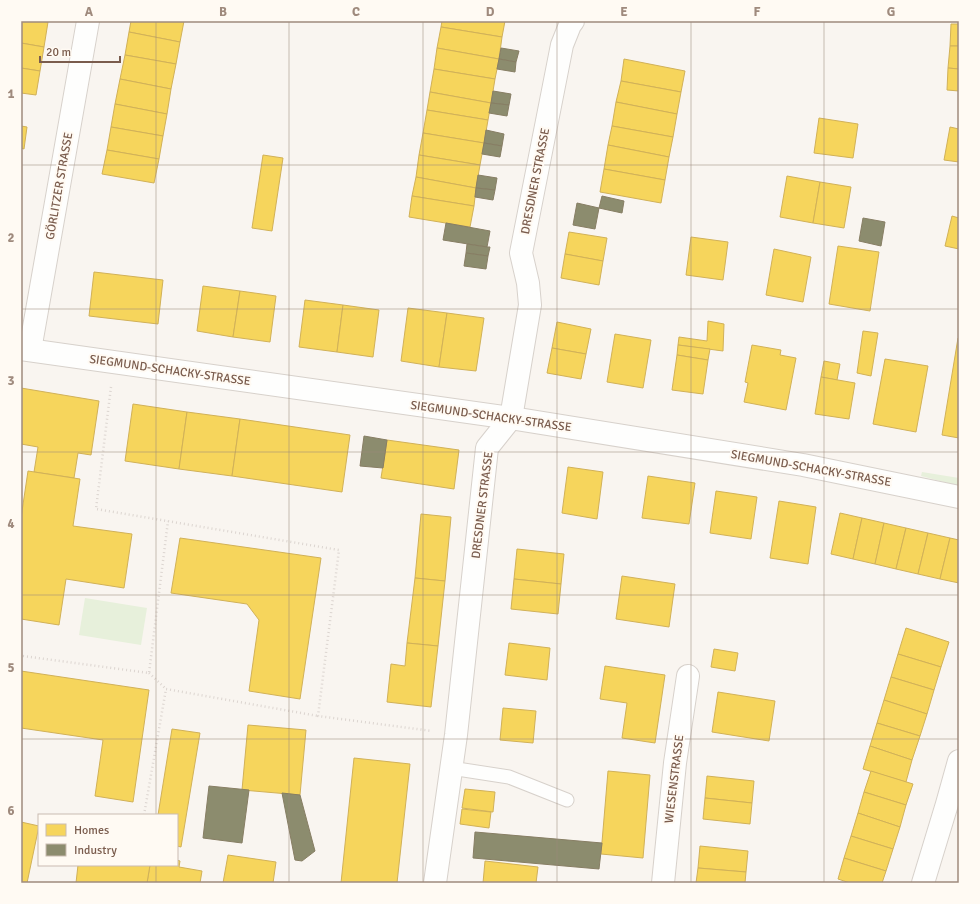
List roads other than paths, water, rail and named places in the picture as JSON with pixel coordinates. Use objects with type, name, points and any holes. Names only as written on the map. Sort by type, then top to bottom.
[{"type":"street","name":"GÖRLITZER STRASSE","points":[[26,349],[88,21]]},
{"type":"street","name":"DRESDNER STRASSE","points":[[435,883],[456,735],[487,448],[511,418],[530,305],[528,283],[521,253],[562,45],[570,24],[573,21]]},
{"type":"street","name":"SIEGMUND-SCHACKY-STRASSE","points":[[26,349],[511,418],[803,465],[959,497]]},
{"type":"street","name":"WIESENSTRASSE","points":[[662,883],[688,676]]},
{"type":"street","points":[[922,883],[959,761]]},
{"type":"lane","points":[[451,768],[509,777],[567,800]]}]
